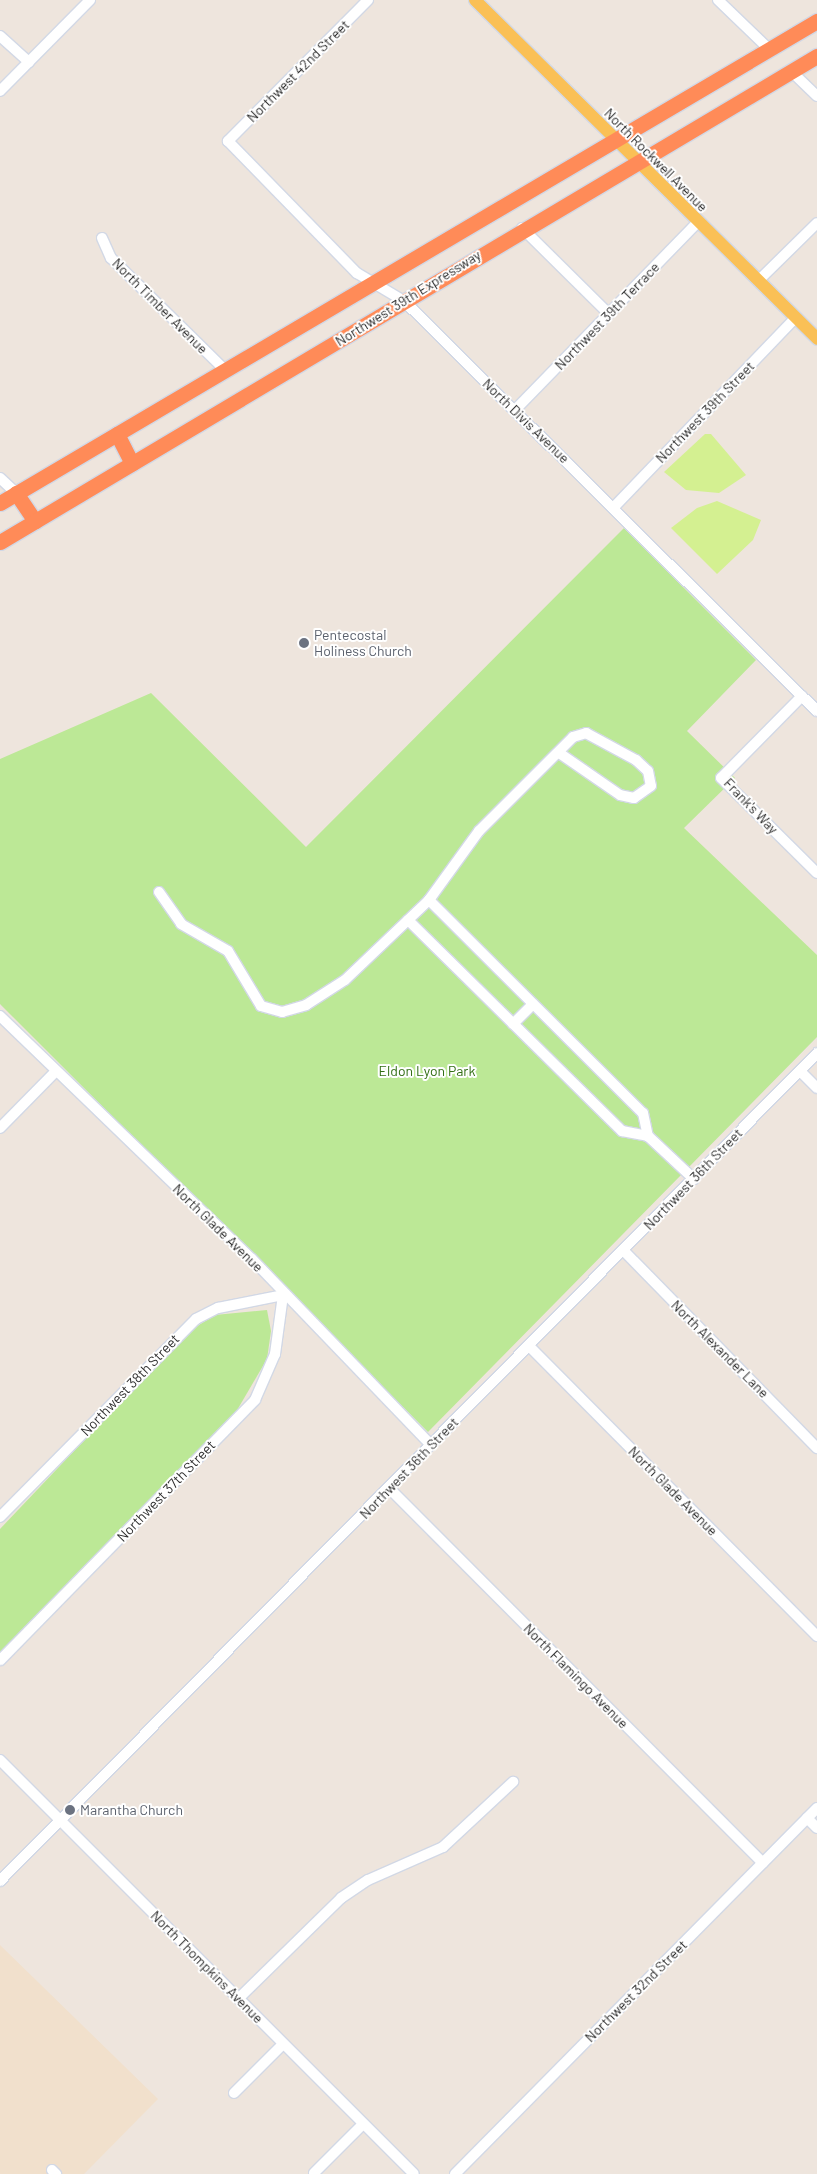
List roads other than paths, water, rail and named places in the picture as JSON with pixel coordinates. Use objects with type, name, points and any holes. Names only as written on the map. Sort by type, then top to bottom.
[{"type":"highway","name":"Northwest 39th Expressway","points":[[0,503],[224,369],[618,142],[817,21]]},
{"type":"highway","name":"Northwest 39th Expressway","points":[[0,542],[404,301],[522,228],[817,56]]},
{"type":"highway","points":[[117,434],[132,463]]},
{"type":"highway","points":[[16,493],[35,521]]},
{"type":"main road","name":"North Rockwell Avenue","points":[[476,0],[817,339]]},
{"type":"street","points":[[0,91],[90,0]]},
{"type":"street","name":"Northwest 42nd Street","points":[[228,141],[368,0]]},
{"type":"street","points":[[718,0],[769,50]]},
{"type":"street","points":[[0,36],[29,62]]},
{"type":"street","points":[[791,71],[817,96]]},
{"type":"street","name":"North Divis Avenue","points":[[228,141],[370,285],[404,301],[615,506],[817,711]]},
{"type":"street","name":"Northwest 39th Terrace","points":[[515,410],[698,222]]},
{"type":"street","points":[[759,280],[817,223]]},
{"type":"street","points":[[522,228],[609,314]]},
{"type":"street","name":"North Timber Avenue","points":[[102,238],[111,258],[224,369]]},
{"type":"street","name":"Northwest 39th Street","points":[[615,506],[796,318]]},
{"type":"street","points":[[0,478],[16,493]]},
{"type":"street","name":"Frank's Way","points":[[802,696],[721,778],[817,873]]},
{"type":"street","points":[[159,892],[181,924],[228,950],[261,1006],[282,1012],[306,1005],[345,980],[429,900],[479,831],[558,752],[573,737],[586,733],[644,766],[651,786],[634,798],[620,795],[558,752]]},
{"type":"street","points":[[429,900],[643,1113],[648,1136]]},
{"type":"street","points":[[408,920],[622,1130],[648,1136],[694,1179]]},
{"type":"street","points":[[513,1024],[533,1004]]},
{"type":"street","name":"North Glade Avenue","points":[[0,1016],[284,1295],[431,1445]]},
{"type":"street","name":"Northwest 36th Street","points":[[0,1881],[390,1489],[817,1053]]},
{"type":"street","points":[[800,1070],[817,1088]]},
{"type":"street","points":[[0,1128],[56,1071]]},
{"type":"street","name":"North Alexander Lane","points":[[624,1251],[817,1448]]},
{"type":"street","name":"Northwest 38th Street","points":[[0,1518],[196,1319],[218,1308],[284,1295]]},
{"type":"street","name":"Northwest 37th Street","points":[[0,1660],[255,1400],[275,1354],[284,1295]]},
{"type":"street","name":"North Glade Avenue","points":[[528,1346],[817,1636]]},
{"type":"street","name":"North Flamingo Avenue","points":[[390,1489],[763,1863]]},
{"type":"street","name":"North Thompkins Avenue","points":[[0,1760],[414,2174]]},
{"type":"street","points":[[239,1998],[342,1898],[368,1880],[443,1848],[513,1782]]},
{"type":"street","name":"Northwest 32nd Street","points":[[455,2174],[817,1808]]},
{"type":"street","points":[[807,1818],[817,1828]]},
{"type":"street","points":[[234,2094],[283,2044]]},
{"type":"street","points":[[314,2173],[362,2124]]},
{"type":"place","name":"Pentecostal Holiness Church","points":[[304,643]]},
{"type":"place","name":"Marantha Church","points":[[70,1810]]},
{"type":"park label","name":"Eldon Lyon Park","points":[[427,1071]]}]
